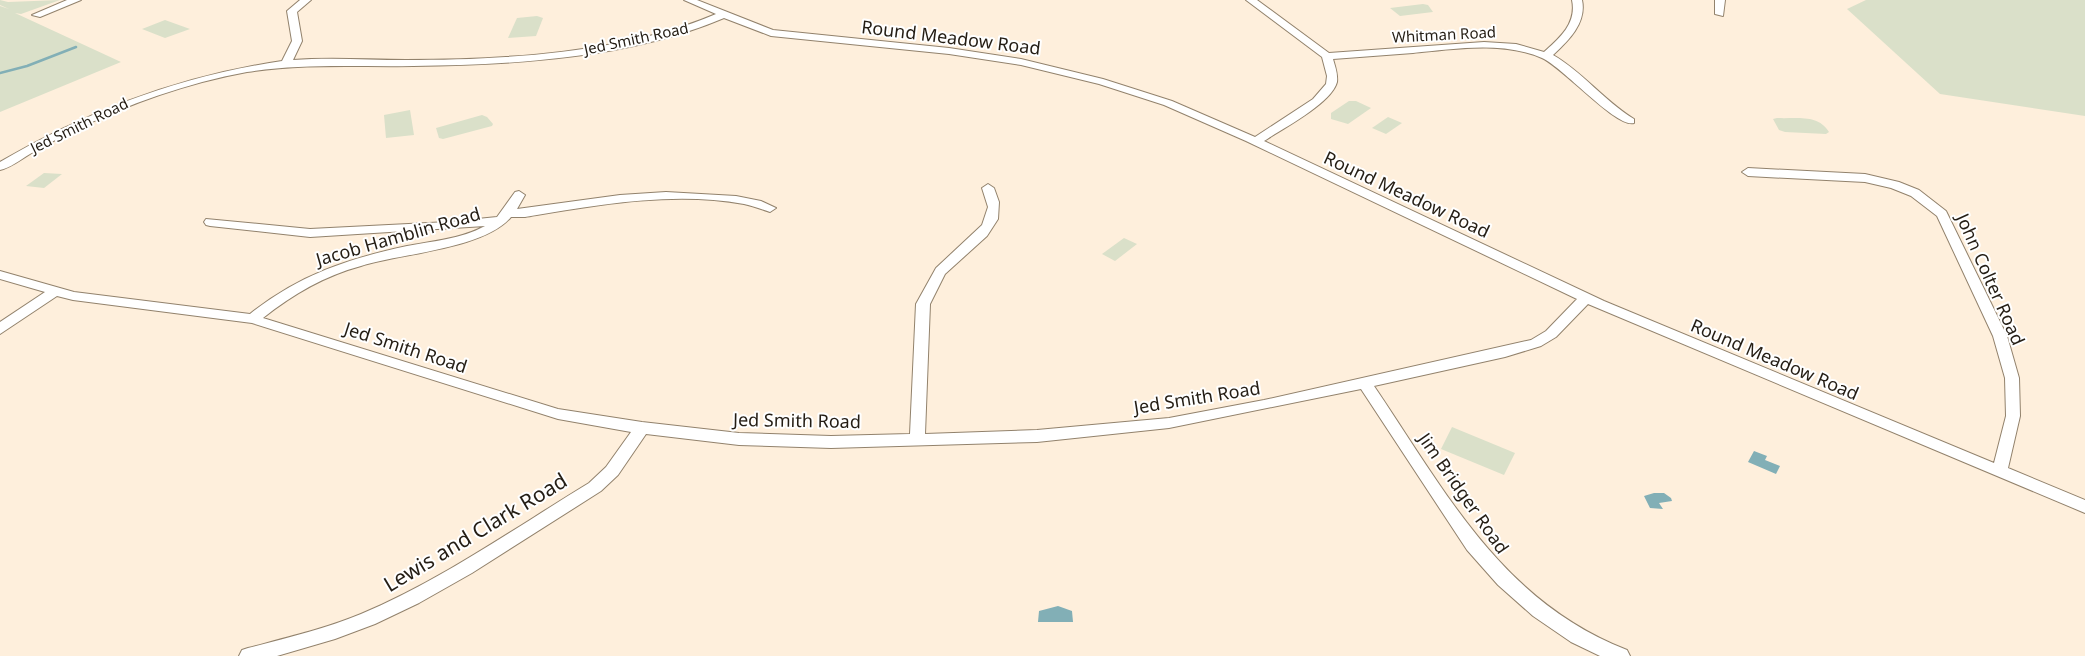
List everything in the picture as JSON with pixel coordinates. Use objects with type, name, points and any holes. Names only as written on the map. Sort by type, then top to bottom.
[{"type":"street","points":[[37,15],[76,0]]},
{"type":"street","points":[[286,64],[297,41],[292,12],[306,0]]},
{"type":"street","name":"Round Meadow Road","points":[[689,0],[754,28],[780,34],[949,51],[1057,70],[1168,103],[1256,142],[1586,298],[2085,507]]},
{"type":"street","points":[[1252,0],[1327,56],[1332,76],[1331,84],[1317,101],[1256,142]]},
{"type":"street","points":[[1546,56],[1562,42],[1578,16],[1579,5],[1577,0]]},
{"type":"street","points":[[1720,0],[1720,14]]},
{"type":"street","name":"Jed Smith Road","points":[[0,167],[69,128],[139,97],[212,76],[286,64],[470,63],[531,58],[661,36],[702,23],[722,14]]},
{"type":"street","name":"Whitman Road","points":[[1327,56],[1472,45],[1498,46],[1546,56],[1568,70],[1604,104],[1630,121]]},
{"type":"street","name":"John Colter Road","points":[[1748,172],[1865,178],[1895,185],[1914,193],[1942,214],[2000,336],[2012,378],[2013,416],[2000,471]]},
{"type":"street","points":[[917,438],[924,304],[931,284],[949,262],[983,234],[991,221],[994,208],[988,188]]},
{"type":"street","points":[[506,217],[519,195]]},
{"type":"street","points":[[210,222],[310,233],[448,226],[648,195],[755,201],[770,208]]},
{"type":"street","name":"Jacob Hamblin Road","points":[[253,319],[272,303],[301,284],[335,268],[470,238],[488,231],[506,217]]},
{"type":"street","name":"Jed Smith Road","points":[[0,275],[54,292],[253,319],[558,414],[642,428],[739,439],[831,442],[1037,436],[1170,424],[1364,384],[1506,352],[1536,343],[1551,334],[1586,298]]},
{"type":"street","points":[[0,329],[54,292]]},
{"type":"street","name":"Jim Bridger Road","points":[[1364,384],[1473,545],[1492,568],[1520,596],[1553,623],[1579,638],[1621,656]]},
{"type":"street","name":"Lewis and Clark Road","points":[[248,656],[332,634],[385,612],[441,583],[594,486],[612,471],[642,428]]},
{"type":"green space","points":[[0,0],[8,2],[60,0],[21,14],[15,13],[121,62],[0,112],[0,6],[9,9],[0,5]]},
{"type":"green space","points":[[1866,0],[2085,0],[2085,116],[1940,94],[1847,9]]},
{"type":"green space","points":[[1428,5],[1433,12],[1400,16],[1390,8]]},
{"type":"green space","points":[[537,16],[543,18],[536,36],[508,38],[517,18]]},
{"type":"green space","points":[[165,20],[190,29],[165,38],[142,29]]},
{"type":"green space","points":[[1349,101],[1356,101],[1371,108],[1348,124],[1331,119],[1331,113]]},
{"type":"green space","points":[[410,110],[414,135],[386,138],[384,115]]},
{"type":"green space","points":[[482,115],[487,117],[493,124],[492,126],[443,139],[439,138],[436,128]]},
{"type":"green space","points":[[1388,117],[1402,123],[1386,134],[1372,128]]},
{"type":"green space","points":[[1773,119],[1813,120],[1819,122],[1829,132],[1826,134],[1785,132],[1779,130]]},
{"type":"green space","points":[[44,173],[62,174],[44,188],[26,186]]},
{"type":"green space","points":[[1124,238],[1137,244],[1115,261],[1102,254]]},
{"type":"green space","points":[[1452,427],[1515,453],[1504,475],[1441,449]]},
{"type":"water","points":[[1754,451],[1767,456],[1765,460],[1780,466],[1776,474],[1748,462]]},
{"type":"water","points":[[1664,493],[1672,501],[1659,503],[1663,509],[1650,508],[1644,496]]},
{"type":"water","points":[[1058,606],[1072,611],[1073,622],[1038,622],[1039,611]]},
{"type":"waterway","points":[[0,73],[27,66],[76,47]]}]
